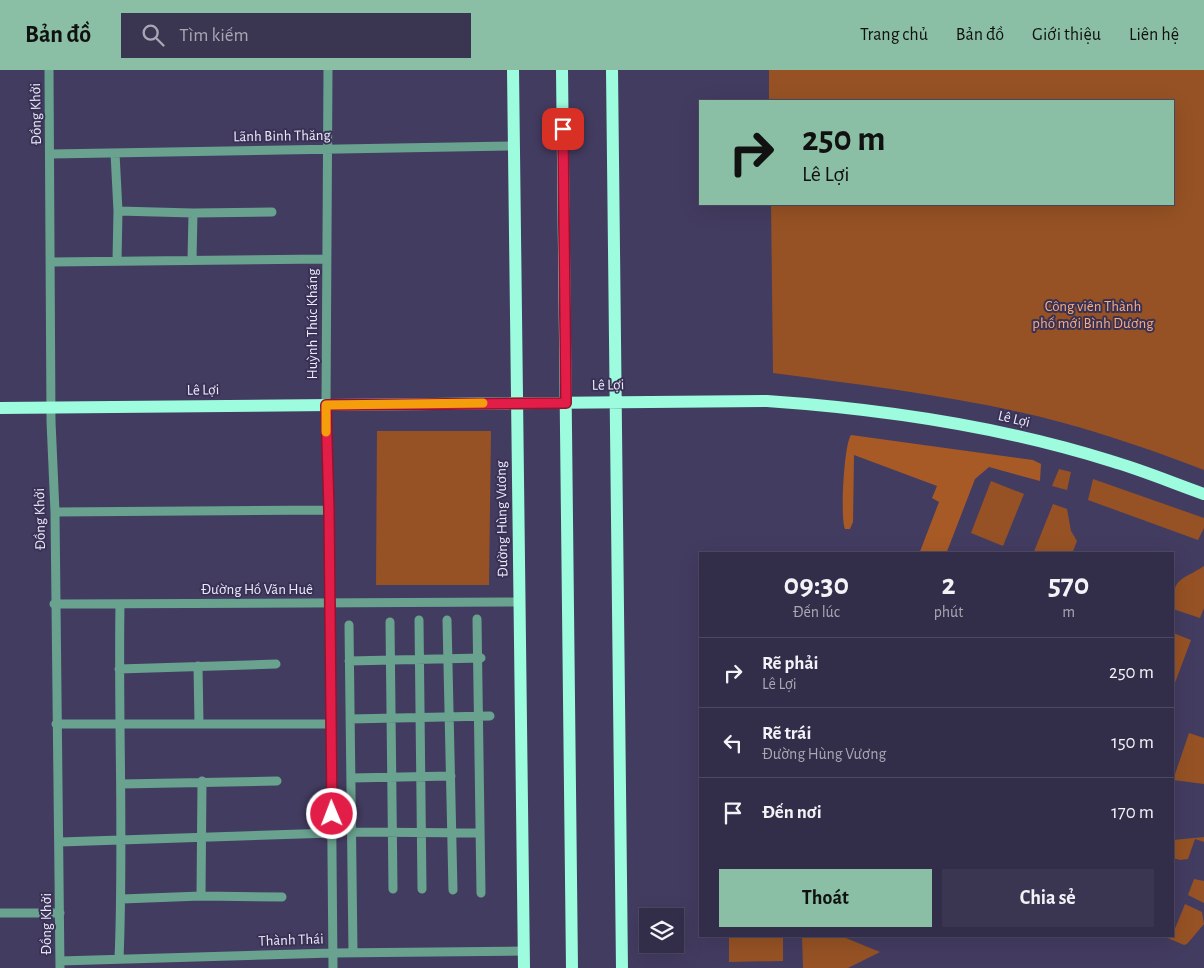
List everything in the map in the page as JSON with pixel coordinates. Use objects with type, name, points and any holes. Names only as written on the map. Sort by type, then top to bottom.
[{"type":"main road","name":"Đường Hùng Vương","points":[[513,70],[524,968]]},
{"type":"main road","points":[[562,70],[572,968]]},
{"type":"main road","points":[[612,70],[622,968]]},
{"type":"main road","name":"Lê Lợi","points":[[0,408],[767,400],[880,410],[999,432],[1111,460],[1204,494]]},
{"type":"street","name":"Đồng Khởi","points":[[49,70],[51,154],[51,408],[56,724],[60,842],[60,964]]},
{"type":"street","name":"Huỳnh Thúc Kháng","points":[[328,70],[326,149],[326,405],[329,510],[333,968]]},
{"type":"street","name":"Lãnh Binh Thăng","points":[[51,154],[514,146]]},
{"type":"street","points":[[115,153],[118,211],[117,261]]},
{"type":"street","points":[[118,211],[193,213],[272,212]]},
{"type":"street","points":[[192,260],[193,213]]},
{"type":"street","points":[[51,262],[326,259]]},
{"type":"street","points":[[54,512],[329,510]]},
{"type":"street","name":"Đường Hồ Văn Huê","points":[[54,604],[519,602]]},
{"type":"street","points":[[119,959],[122,899],[119,724],[120,604]]},
{"type":"street","points":[[477,619],[480,658],[478,717],[481,893]]},
{"type":"street","points":[[420,620],[422,889]]},
{"type":"street","points":[[447,620],[453,890]]},
{"type":"street","points":[[390,622],[393,889]]},
{"type":"street","points":[[349,625],[353,953]]},
{"type":"street","points":[[349,661],[480,658]]},
{"type":"street","points":[[119,669],[276,664]]},
{"type":"street","points":[[198,666],[199,724]]},
{"type":"street","points":[[350,718],[490,716]]},
{"type":"street","points":[[56,724],[331,724]]},
{"type":"street","points":[[351,778],[451,776]]},
{"type":"street","points":[[201,896],[202,781]]},
{"type":"street","points":[[121,784],[277,781]]},
{"type":"street","points":[[352,832],[480,833]]},
{"type":"street","points":[[60,842],[332,833]]},
{"type":"street","points":[[122,899],[201,896],[282,897]]},
{"type":"street","points":[[0,913],[60,913]]},
{"type":"street","name":"Thành Thái","points":[[60,964],[119,959],[333,953],[524,951]]},
{"type":"green space","name":"Công viên Thành phố mới Bình Dương","points":[[769,70],[1204,70],[1204,470],[1115,438],[1025,413],[917,393],[773,373],[771,205],[1174,205],[1174,100],[769,100]]},
{"type":"green space","points":[[377,431],[491,431],[489,585],[376,585]]},
{"type":"green space","points":[[1059,469],[1071,472],[1067,490],[1052,486]]},
{"type":"green space","points":[[1093,479],[1204,518],[1204,528],[1198,540],[1088,500]]},
{"type":"green space","points":[[991,481],[1024,494],[1003,546],[971,533]]},
{"type":"green space","points":[[1053,504],[1067,509],[1071,531],[1077,541],[1073,552],[1034,552]]},
{"type":"green space","points":[[1204,566],[1204,608],[1200,618],[1174,609],[1174,590],[1184,577]]},
{"type":"green space","points":[[1174,633],[1191,640],[1174,685]]},
{"type":"green space","points":[[1189,733],[1204,738],[1204,784],[1174,780]]},
{"type":"green space","points":[[1204,837],[1204,842],[1195,839],[1188,859],[1180,860],[1174,858],[1174,840]]},
{"type":"green space","points":[[1194,879],[1204,881],[1204,903],[1188,895]]},
{"type":"green space","points":[[1185,904],[1202,912],[1204,924],[1187,944],[1184,945],[1165,937],[1174,937],[1174,931]]},
{"type":"green space","points":[[729,937],[783,937],[783,961],[729,962]]},
{"type":"green space","points":[[802,937],[843,937],[880,952],[848,968],[803,968]]},
{"type":"shaded area","points":[[851,435],[1033,460],[1041,464],[1040,481],[989,467],[975,479],[947,552],[920,552],[939,502],[932,498],[937,486],[854,455],[853,522],[850,529],[845,529],[843,511],[844,481],[846,452]]},
{"type":"slow traffic","points":[[326,432],[326,405],[483,403]]},
{"type":"route","points":[[332,814],[326,405],[566,403],[563,129]]}]
